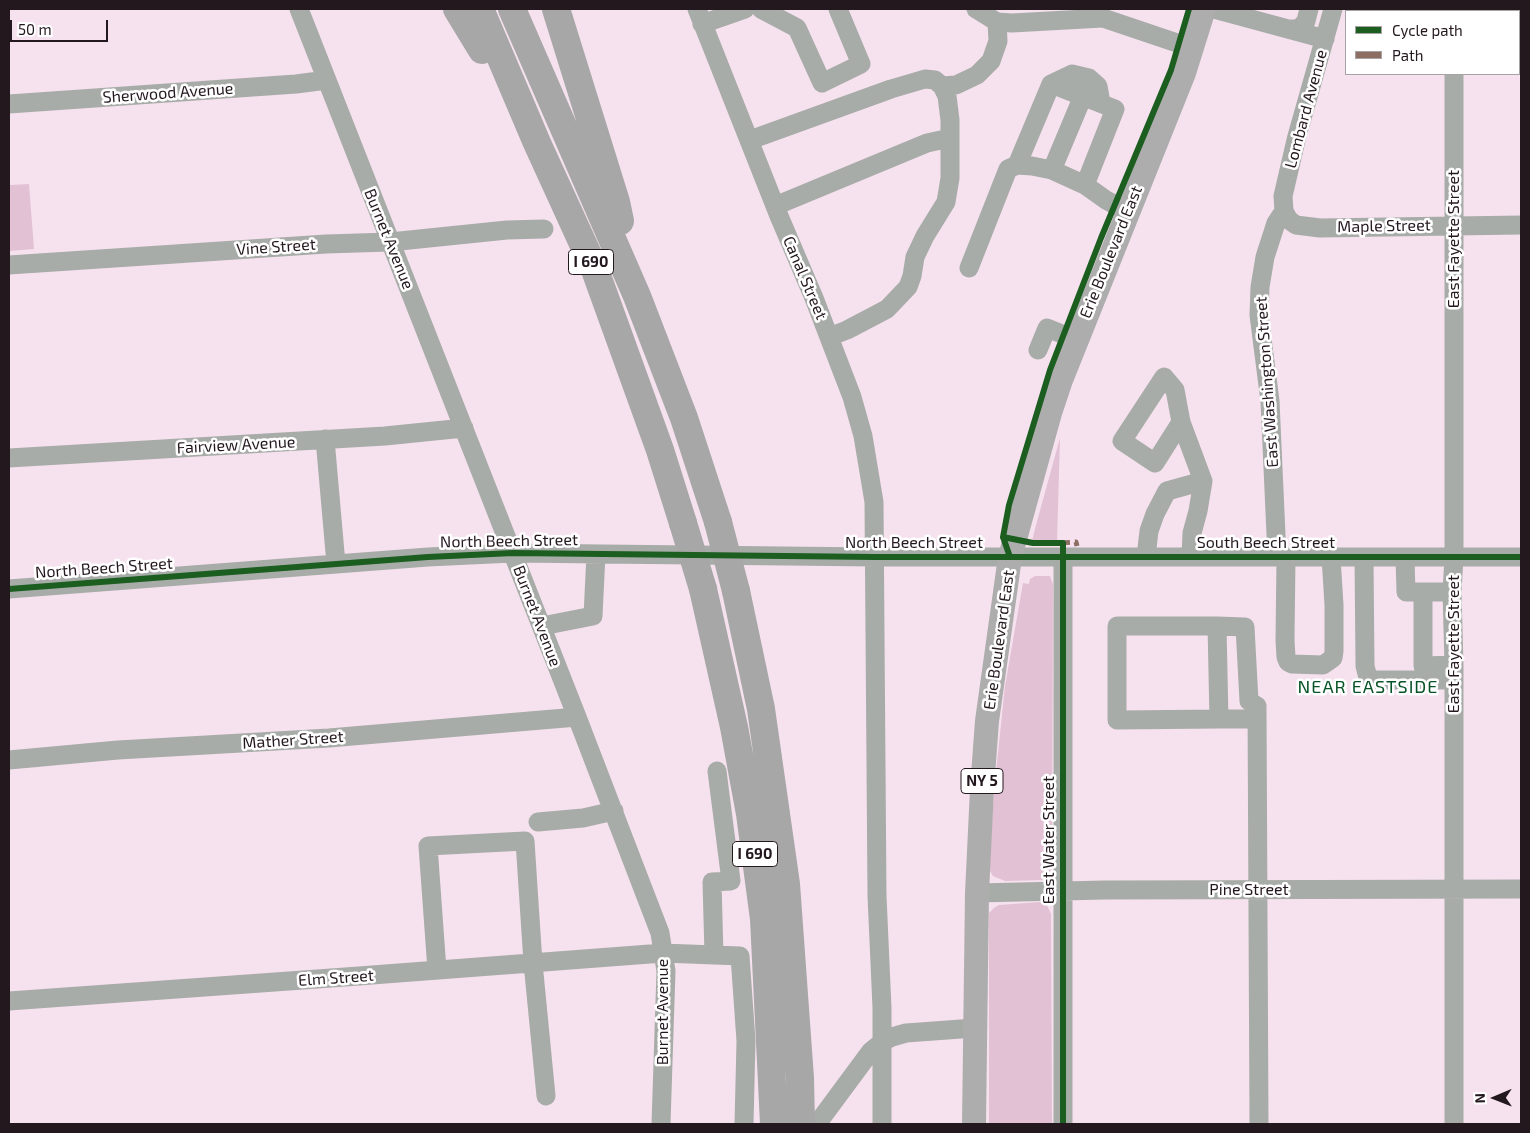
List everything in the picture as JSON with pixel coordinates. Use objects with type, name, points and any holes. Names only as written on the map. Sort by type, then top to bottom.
[{"type":"highway","points":[[457,9],[537,143]]},
{"type":"highway","name":"I 690","points":[[480,9],[537,143],[595,270],[660,450],[702,589],[734,727],[750,814],[764,919],[774,1124]]},
{"type":"highway","name":"I 690","points":[[512,9],[637,296],[684,418],[718,522],[736,592],[761,709],[786,884],[800,1078],[801,1124]]},
{"type":"highway","points":[[556,9],[616,202],[637,296]]},
{"type":"main road","name":"Erie Boulevard East","points":[[974,1124],[977,893],[982,789],[987,722],[1010,557],[1050,414],[1127,211],[1184,74],[1204,9]]},
{"type":"street","name":"Burnet Avenue","points":[[299,9],[542,626],[660,933],[666,971],[661,1124]]},
{"type":"street","points":[[699,16],[745,9]]},
{"type":"street","points":[[761,9],[797,28],[822,83],[861,64],[838,9]]},
{"type":"street","points":[[976,9],[997,22],[1012,23],[1103,18],[1192,48]]},
{"type":"street","points":[[1214,9],[1325,39]]},
{"type":"street","points":[[1289,29],[1297,29],[1302,26],[1306,21],[1309,9]]},
{"type":"street","name":"Lombard Avenue","points":[[1284,210],[1283,196],[1285,187],[1332,9]]},
{"type":"street","name":"Canal Street","points":[[699,16],[852,397],[863,436],[874,502],[882,1124]]},
{"type":"street","points":[[942,86],[956,85],[977,76],[991,60],[998,41],[997,22]]},
{"type":"street","points":[[1017,165],[1051,84],[1072,74],[1089,78],[1098,86],[1101,103]]},
{"type":"street","name":"East Fayette Street","points":[[1454,75],[1454,557],[1452,592],[1454,673],[1454,1124]]},
{"type":"street","points":[[750,140],[925,79],[935,80],[942,86],[947,96],[950,178],[946,202],[915,256],[908,287],[887,309],[847,330],[829,337]]},
{"type":"street","name":"Sherwood Avenue","points":[[9,104],[286,85],[327,80]]},
{"type":"street","points":[[1051,84],[1115,108],[1086,185]]},
{"type":"street","points":[[1052,170],[1083,96]]},
{"type":"street","points":[[775,206],[927,143],[950,138]]},
{"type":"street","points":[[969,268],[1008,169],[1017,165],[1052,170],[1086,185],[1106,200],[1127,211]]},
{"type":"street","name":"Maple Street","points":[[1284,210],[1289,220],[1296,225],[1320,228],[1521,225]]},
{"type":"street","name":"East Washington Street","points":[[1284,210],[1276,222],[1265,257],[1260,287],[1259,315],[1270,401],[1282,557],[1286,657],[1288,662],[1292,664],[1323,665],[1333,658],[1334,605],[1331,557]]},
{"type":"street","name":"Vine Street","points":[[9,265],[326,244],[390,242],[507,230],[544,229]]},
{"type":"street","points":[[1038,350],[1047,328],[1077,340]]},
{"type":"street","points":[[1181,422],[1203,481],[1192,533],[1191,557]]},
{"type":"street","name":"Fairview Avenue","points":[[9,458],[385,436],[464,428]]},
{"type":"street","points":[[325,439],[336,564]]},
{"type":"street","points":[[1146,557],[1149,532],[1155,514],[1168,491],[1203,481]]},
{"type":"street","name":"North Beech Street","points":[[9,589],[428,557],[513,553],[1010,557]]},
{"type":"street","points":[[542,626],[593,616],[596,554]]},
{"type":"street","name":"South Beech Street","points":[[1010,557],[1521,557]]},
{"type":"street","name":"East Water Street","points":[[1063,557],[1063,1124]]},
{"type":"street","points":[[1364,557],[1365,666],[1367,674],[1372,680],[1454,673]]},
{"type":"street","points":[[1405,558],[1406,592],[1452,592]]},
{"type":"street","points":[[1423,592],[1423,666],[1454,673]]},
{"type":"street","points":[[1256,712],[1219,719],[1118,720],[1117,626],[1245,627],[1249,701],[1256,712],[1259,1124]]},
{"type":"street","points":[[1216,626],[1219,719]]},
{"type":"street","name":"Mather Street","points":[[9,760],[118,750],[328,738],[577,717]]},
{"type":"street","points":[[714,955],[712,882],[731,881],[717,771]]},
{"type":"street","points":[[538,822],[583,818],[614,811]]},
{"type":"street","points":[[437,970],[428,846],[457,843],[525,841],[533,963],[546,1096]]},
{"type":"street","name":"Pine Street","points":[[977,893],[1062,891],[1521,890]]},
{"type":"street","name":"Elm Street","points":[[9,1001],[664,953],[740,956],[746,1041],[744,1124]]},
{"type":"street","points":[[817,1124],[871,1051],[882,1042],[906,1033],[975,1028]]},
{"type":"shaded area","points":[[9,169],[10,185],[29,184],[34,249],[9,251]]},
{"type":"shaded area","points":[[1060,438],[1057,541],[1032,541],[1036,525]]},
{"type":"shaded area","points":[[1035,576],[1050,576],[1053,584],[1052,868],[1042,880],[1005,881],[993,876],[989,869],[994,791],[1005,686],[1023,583],[1029,584],[1030,579]]},
{"type":"shaded area","points":[[1040,902],[1047,905],[1051,914],[1052,1124],[989,1124],[989,913],[999,905]]},
{"type":"marked path","points":[[1060,543],[1076,542],[1077,546]]},
{"type":"cycle path","points":[[1010,557],[1003,537],[1009,505],[1050,370],[1101,238],[1171,70],[1189,9]]},
{"type":"cycle path","points":[[1003,537],[1033,543],[1063,543],[1063,1124]]},
{"type":"cycle path","points":[[9,589],[428,557],[513,553],[875,557],[1521,557]]},
{"type":"district","name":"NEAR EASTSIDE","points":[[1368,687]]}]
